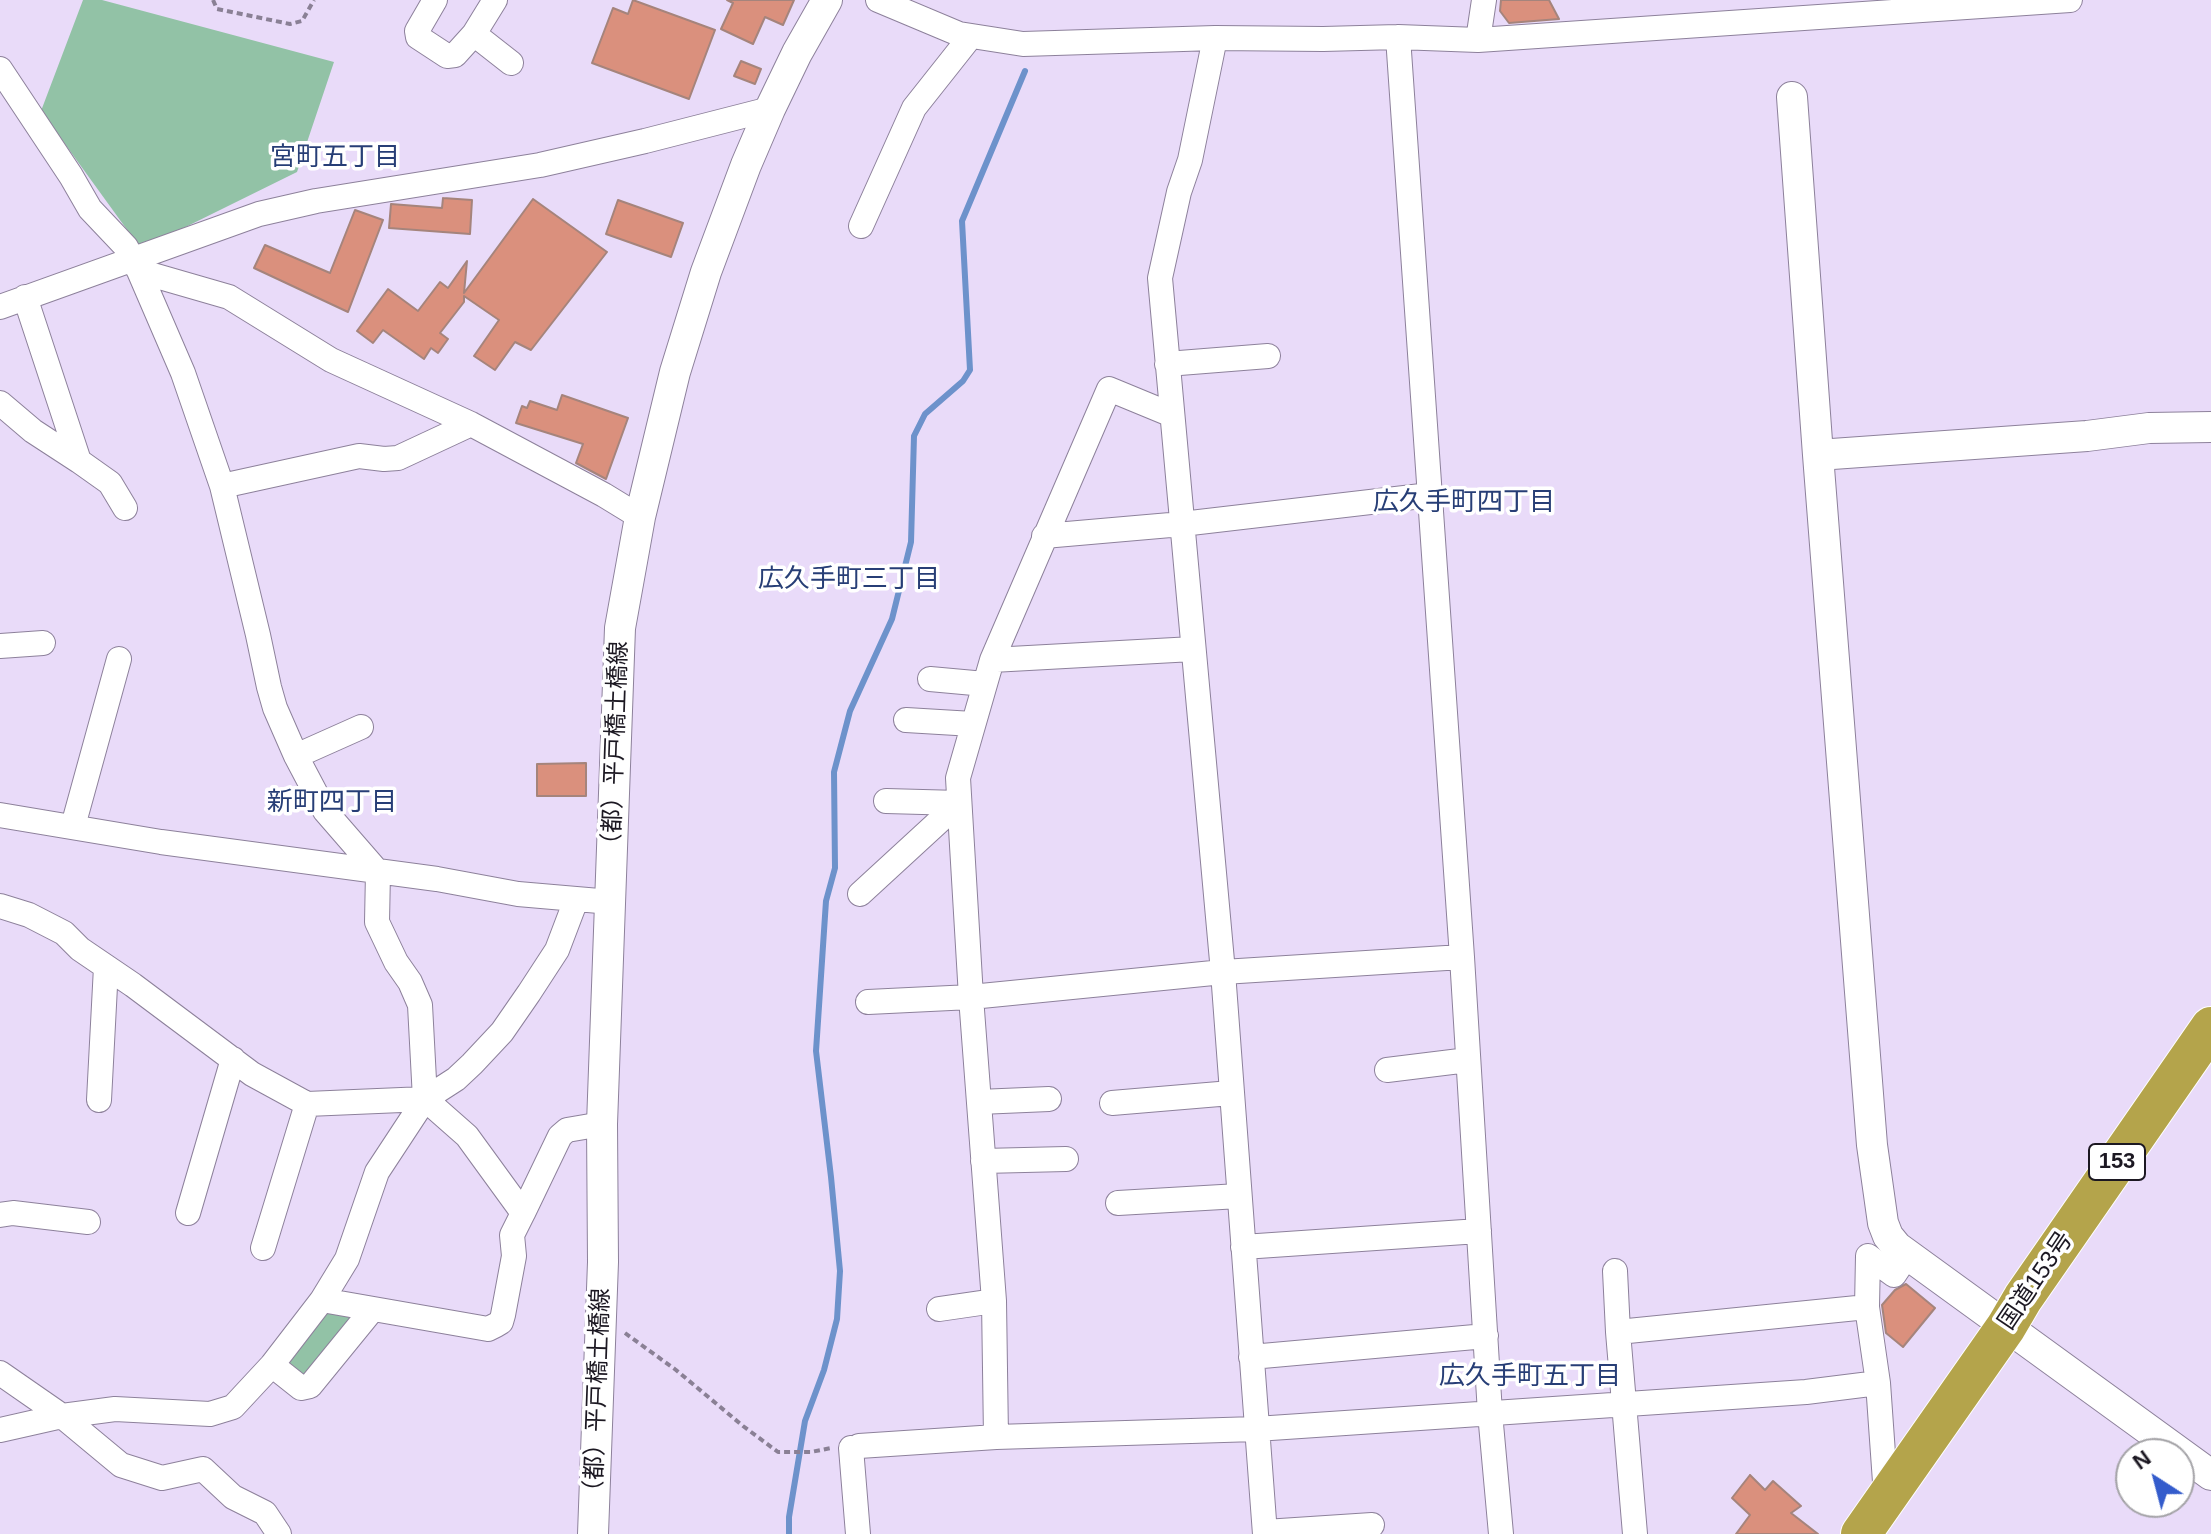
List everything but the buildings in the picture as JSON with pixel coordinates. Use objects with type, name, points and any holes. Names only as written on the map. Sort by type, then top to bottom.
[{"type":"highway","name":"国道153号","points":[[1861,1534],[2211,1027]]},
{"type":"street","points":[[435,0],[417,31],[418,37],[447,56],[455,55],[474,34],[490,2]]},
{"type":"street","name":"（都）平戸橋土橋線","points":[[593,1534],[601,1315],[602,1124],[620,628],[640,517],[675,372],[706,272],[770,109],[827,0]]},
{"type":"street","points":[[878,0],[959,34],[1023,44],[1215,38],[1478,40],[2070,0]]},
{"type":"street","points":[[1478,40],[1484,0]]},
{"type":"street","points":[[474,34],[511,63]]},
{"type":"street","points":[[861,226],[914,108],[971,36]]},
{"type":"street","points":[[1398,37],[1462,957],[1490,1413],[1501,1534]]},
{"type":"street","points":[[1215,38],[1190,160],[1179,192],[1160,278],[1223,972],[1265,1533],[1372,1525]]},
{"type":"street","points":[[0,69],[90,209],[126,247],[183,373],[222,486],[269,687],[296,756],[325,811],[378,872],[377,922],[420,1005],[425,1099]]},
{"type":"street","points":[[1792,97],[1874,1157],[1883,1223],[1897,1247],[2211,1475]]},
{"type":"street","points":[[0,307],[136,265],[259,214],[540,165],[770,109]]},
{"type":"street","points":[[136,265],[229,297],[331,360],[471,424],[640,517]]},
{"type":"street","points":[[25,297],[79,461]]},
{"type":"street","points":[[1167,364],[1268,356]]},
{"type":"street","points":[[996,1437],[994,1301],[958,778],[988,672],[1109,389],[1172,415]]},
{"type":"street","points":[[0,403],[33,431],[110,483],[125,508]]},
{"type":"street","points":[[222,486],[359,456],[398,458],[471,424]]},
{"type":"street","points":[[1818,455],[2087,436],[2149,428],[2211,427]]},
{"type":"street","points":[[1044,536],[1182,524],[1430,495]]},
{"type":"street","points":[[0,646],[43,643]]},
{"type":"street","points":[[930,679],[1193,649]]},
{"type":"street","points":[[73,826],[119,659]]},
{"type":"street","points":[[906,720],[973,724]]},
{"type":"street","points":[[296,756],[361,727]]},
{"type":"street","points":[[886,801],[959,803]]},
{"type":"street","points":[[860,894],[959,803]]},
{"type":"street","points":[[0,815],[161,842],[437,879],[518,894],[611,902]]},
{"type":"street","points":[[0,1430],[62,1416],[115,1409],[210,1414],[233,1407],[272,1365],[322,1300],[347,1259],[377,1172],[425,1099],[456,1079],[502,1032],[557,950],[576,900]]},
{"type":"street","points":[[0,906],[29,915],[64,933],[80,949],[252,1074],[307,1104],[425,1099],[467,1136],[523,1213]]},
{"type":"street","points":[[868,1002],[971,997],[1223,972],[1462,957]]},
{"type":"street","points":[[99,1100],[106,967]]},
{"type":"street","points":[[188,1213],[233,1059]]},
{"type":"street","points":[[1387,1070],[1468,1060]]},
{"type":"street","points":[[1112,1103],[1231,1093]]},
{"type":"street","points":[[979,1102],[1049,1099]]},
{"type":"street","points":[[263,1248],[307,1104]]},
{"type":"street","points":[[322,1300],[488,1329],[501,1322],[514,1256],[512,1235],[560,1136],[567,1130],[602,1124]]},
{"type":"street","points":[[983,1161],[1066,1159]]},
{"type":"street","points":[[1118,1203],[1239,1196]]},
{"type":"street","points":[[0,1215],[13,1213],[88,1222]]},
{"type":"street","points":[[1243,1247],[1479,1231]]},
{"type":"street","points":[[1886,1499],[1878,1383],[1867,1307],[1868,1256],[1894,1275],[1908,1254]]},
{"type":"street","points":[[1615,1271],[1635,1534]]},
{"type":"street","points":[[939,1309],[994,1301]]},
{"type":"street","points":[[1618,1332],[1867,1307]]},
{"type":"street","points":[[272,1365],[301,1388],[310,1386],[372,1310]]},
{"type":"street","points":[[1251,1357],[1486,1336]]},
{"type":"street","points":[[0,1373],[62,1416],[121,1465],[162,1478],[203,1469],[233,1497],[265,1513],[279,1534]]},
{"type":"street","points":[[858,1534],[855,1447],[996,1437],[1256,1429],[1806,1392],[1878,1383]]},
{"type":"path","points":[[213,0],[217,9],[290,24],[302,21],[314,0]]},
{"type":"path","points":[[601,1315],[676,1370],[778,1452],[811,1452]]},
{"type":"green space","points":[[83,0],[102,0],[334,62],[297,172],[141,249],[41,111]]},
{"type":"green space","points":[[322,1300],[372,1310],[310,1386],[272,1365]]},
{"type":"waterway","points":[[789,1534],[805,1421],[824,1370],[837,1319],[840,1271],[816,1051],[826,901],[835,868],[834,772],[850,711],[892,619],[911,542],[914,436],[925,414],[963,381],[970,370],[962,221],[1025,71]]},
{"type":"district","name":"宮町五丁目","points":[[335,158]]},
{"type":"district","name":"広久手町四丁目","points":[[1464,503]]},
{"type":"district","name":"広久手町三丁目","points":[[849,580]]},
{"type":"district","name":"新町四丁目","points":[[332,803]]},
{"type":"district","name":"広久手町五丁目","points":[[1530,1377]]}]
